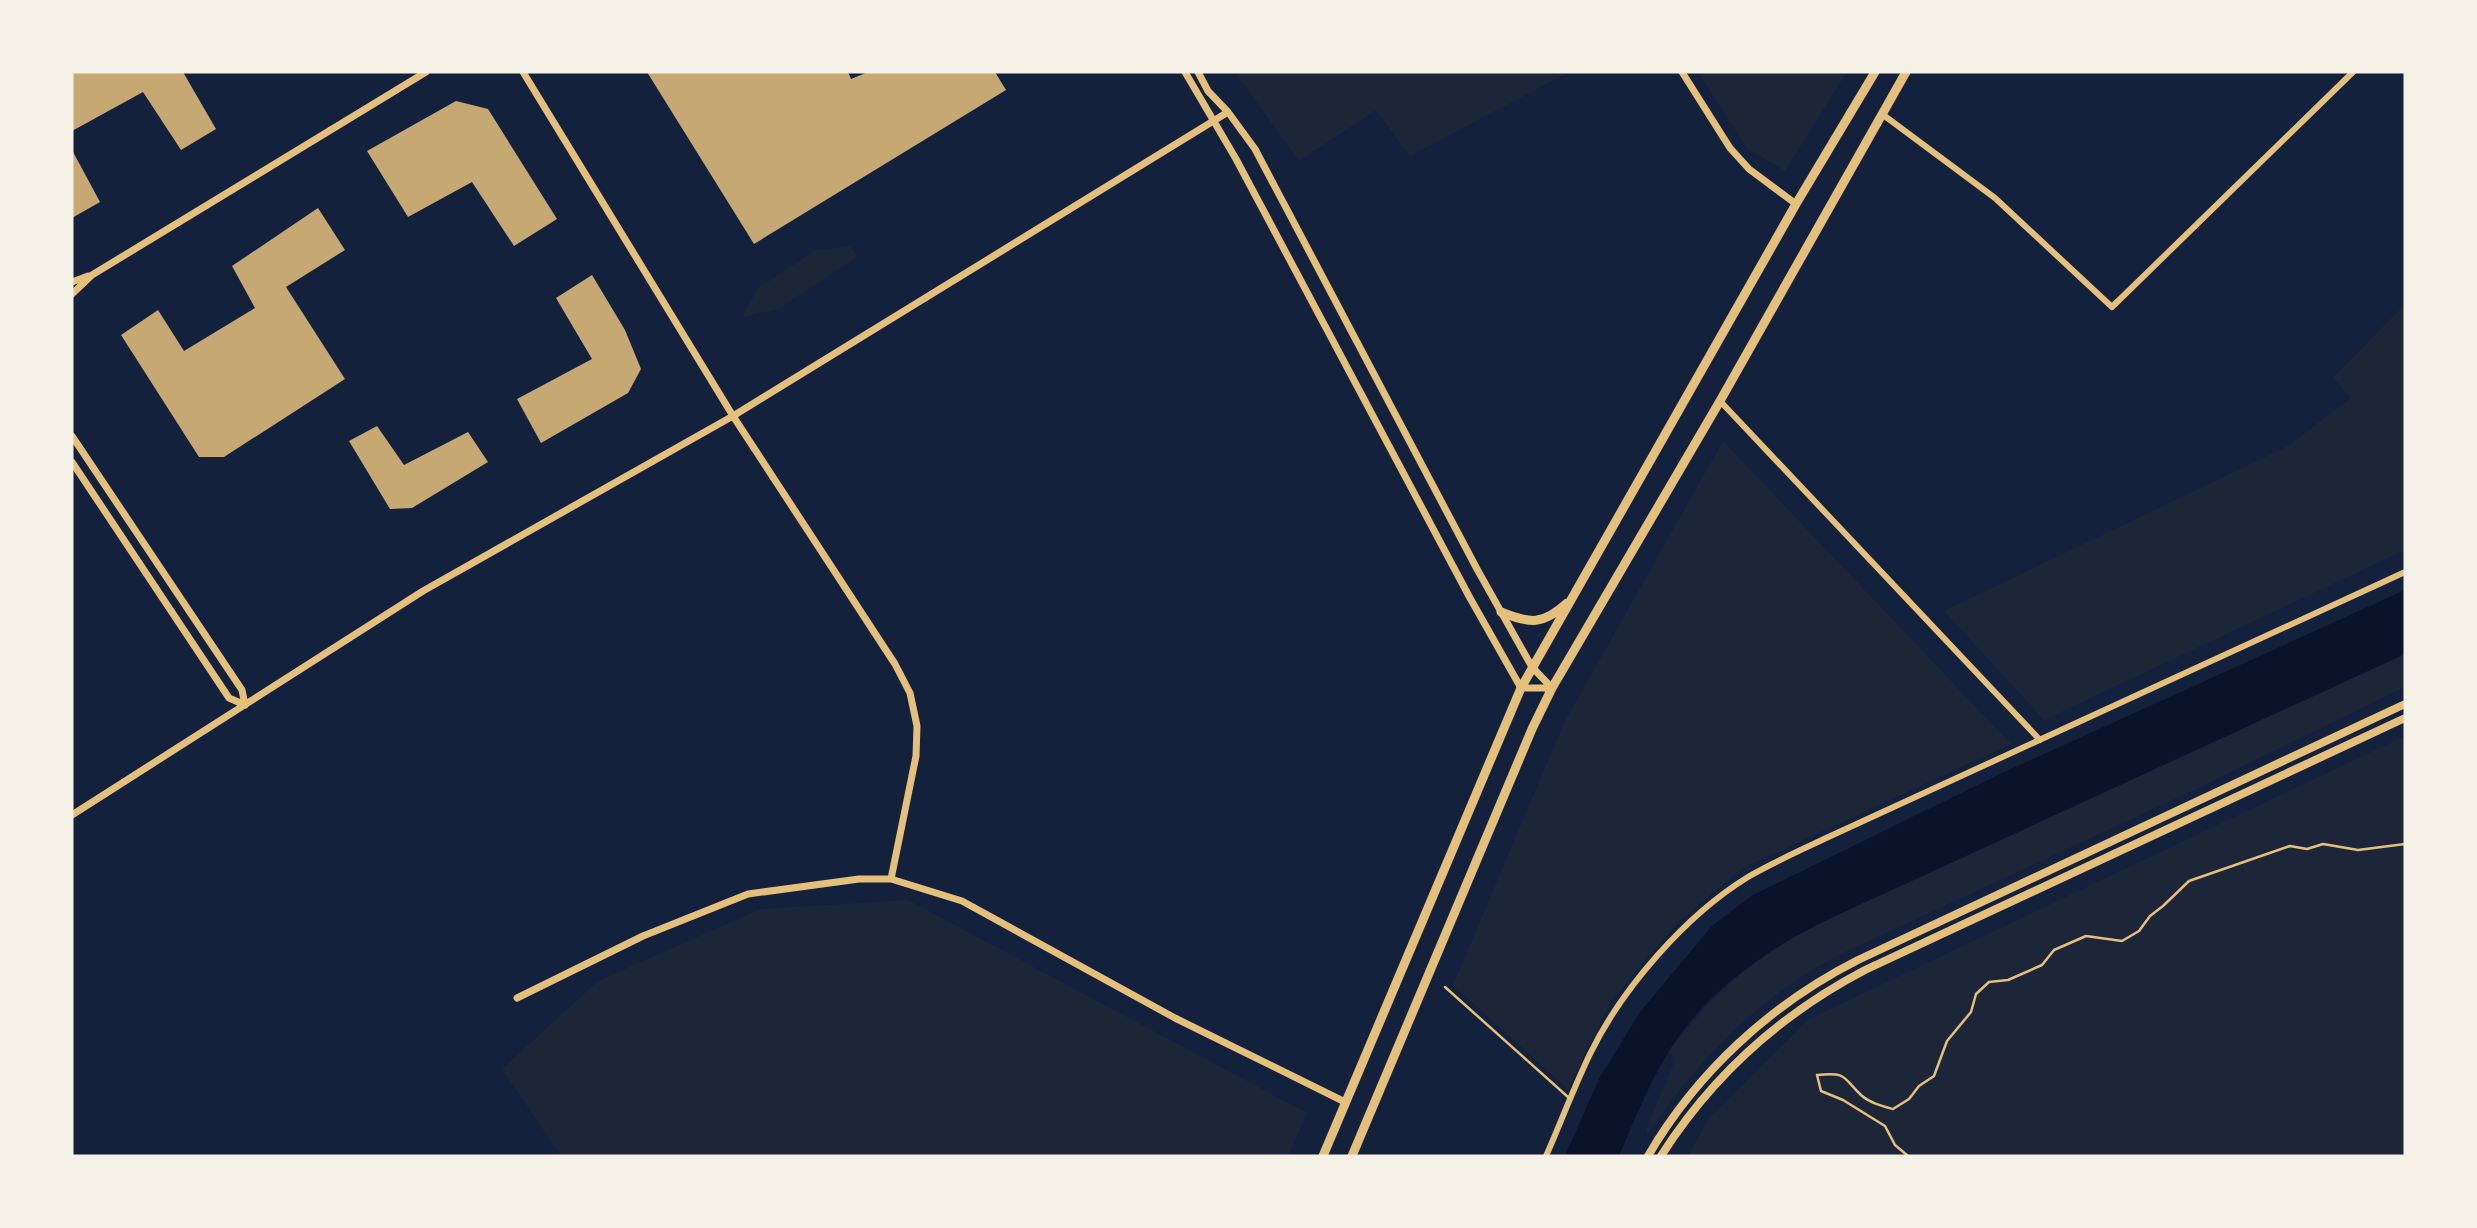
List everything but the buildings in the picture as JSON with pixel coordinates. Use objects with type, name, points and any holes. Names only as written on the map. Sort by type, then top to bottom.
[{"type":"main road","points":[[1322,1156],[1521,688],[1796,204],[1875,72]]},
{"type":"main road","points":[[1352,1156],[1527,741],[1552,688],[1720,401],[1906,72]]},
{"type":"main road","points":[[1501,612],[1522,621],[1541,621],[1559,610],[1576,594]]},
{"type":"main road","points":[[1647,1156],[1691,1093],[1736,1044],[1791,1000],[1836,971],[2405,704]]},
{"type":"main road","points":[[1661,1156],[1710,1090],[1744,1054],[1791,1015],[1829,989],[2405,718]]},
{"type":"street","points":[[72,294],[92,275],[287,154],[426,72]]},
{"type":"street","points":[[523,72],[733,416],[887,653],[910,693],[918,726],[916,756],[891,879]]},
{"type":"street","points":[[1185,72],[1521,688],[1552,688]]},
{"type":"street","points":[[1198,72],[1208,91],[1228,112],[1255,149],[1501,612],[1532,667],[1552,688]]},
{"type":"street","points":[[1682,72],[1730,148],[1749,169],[1796,204]]},
{"type":"street","points":[[1882,114],[1996,198],[2112,307],[2353,72]]},
{"type":"street","points":[[72,815],[423,591],[733,416],[1228,112]]},
{"type":"street","points":[[72,282],[92,275]]},
{"type":"street","points":[[1720,401],[2040,740]]},
{"type":"street","points":[[72,436],[242,690],[245,705]]},
{"type":"street","points":[[72,462],[229,698],[245,705]]},
{"type":"street","points":[[1546,1156],[1590,1054],[1625,996],[1683,930],[1715,901],[1748,877],[2405,572]]},
{"type":"street","points":[[517,998],[643,936],[748,894],[859,879],[891,879],[962,901],[1175,1018],[1345,1102]]},
{"type":"lane","points":[[1908,1156],[1895,1145],[1885,1126],[1843,1100],[1821,1091],[1817,1074],[1835,1073],[1850,1081],[1862,1095],[1893,1109],[1909,1100],[1919,1086],[1934,1076],[1947,1041],[1970,1012],[1976,994],[1989,982],[2008,980],[2042,965],[2054,950],[2086,936],[2122,941],[2139,931],[2150,916],[2189,881],[2207,873],[2290,846],[2307,849],[2323,844],[2358,850],[2405,844]]},
{"type":"lane","points":[[1445,987],[1571,1100]]},
{"type":"shaded area","points":[[1235,72],[1569,72],[1410,156],[1376,110],[1299,161]]},
{"type":"shaded area","points":[[1698,72],[1847,72],[1785,171],[1747,148]]},
{"type":"shaded area","points":[[850,246],[857,257],[778,309],[742,317],[758,288],[816,250]]},
{"type":"shaded area","points":[[2405,304],[2405,550],[2044,720],[1944,611],[2288,446],[2351,398],[2333,378]]},
{"type":"shaded area","points":[[1723,441],[2011,744],[1743,868],[1680,920],[1611,1001],[1568,1089],[1453,985],[1564,723]]},
{"type":"shaded area","points":[[2405,590],[2405,654],[1831,918],[1761,958],[1719,992],[1682,1032],[1667,1054],[1641,1104],[1619,1156],[1565,1156],[1599,1079],[1640,1012],[1712,926],[1751,896],[2002,773]]},
{"type":"shaded area","points":[[2405,654],[2405,687],[2196,789],[1813,969],[1785,988],[1733,1031],[1688,1080],[1647,1135],[1646,1129],[1676,1058],[1668,1052],[1722,991],[1782,945],[1831,918]]},
{"type":"shaded area","points":[[2405,736],[2405,1156],[1688,1156],[1709,1118],[1809,1019]]},
{"type":"shaded area","points":[[908,900],[1307,1113],[1288,1156],[561,1156],[502,1069],[598,981],[761,909]]}]
